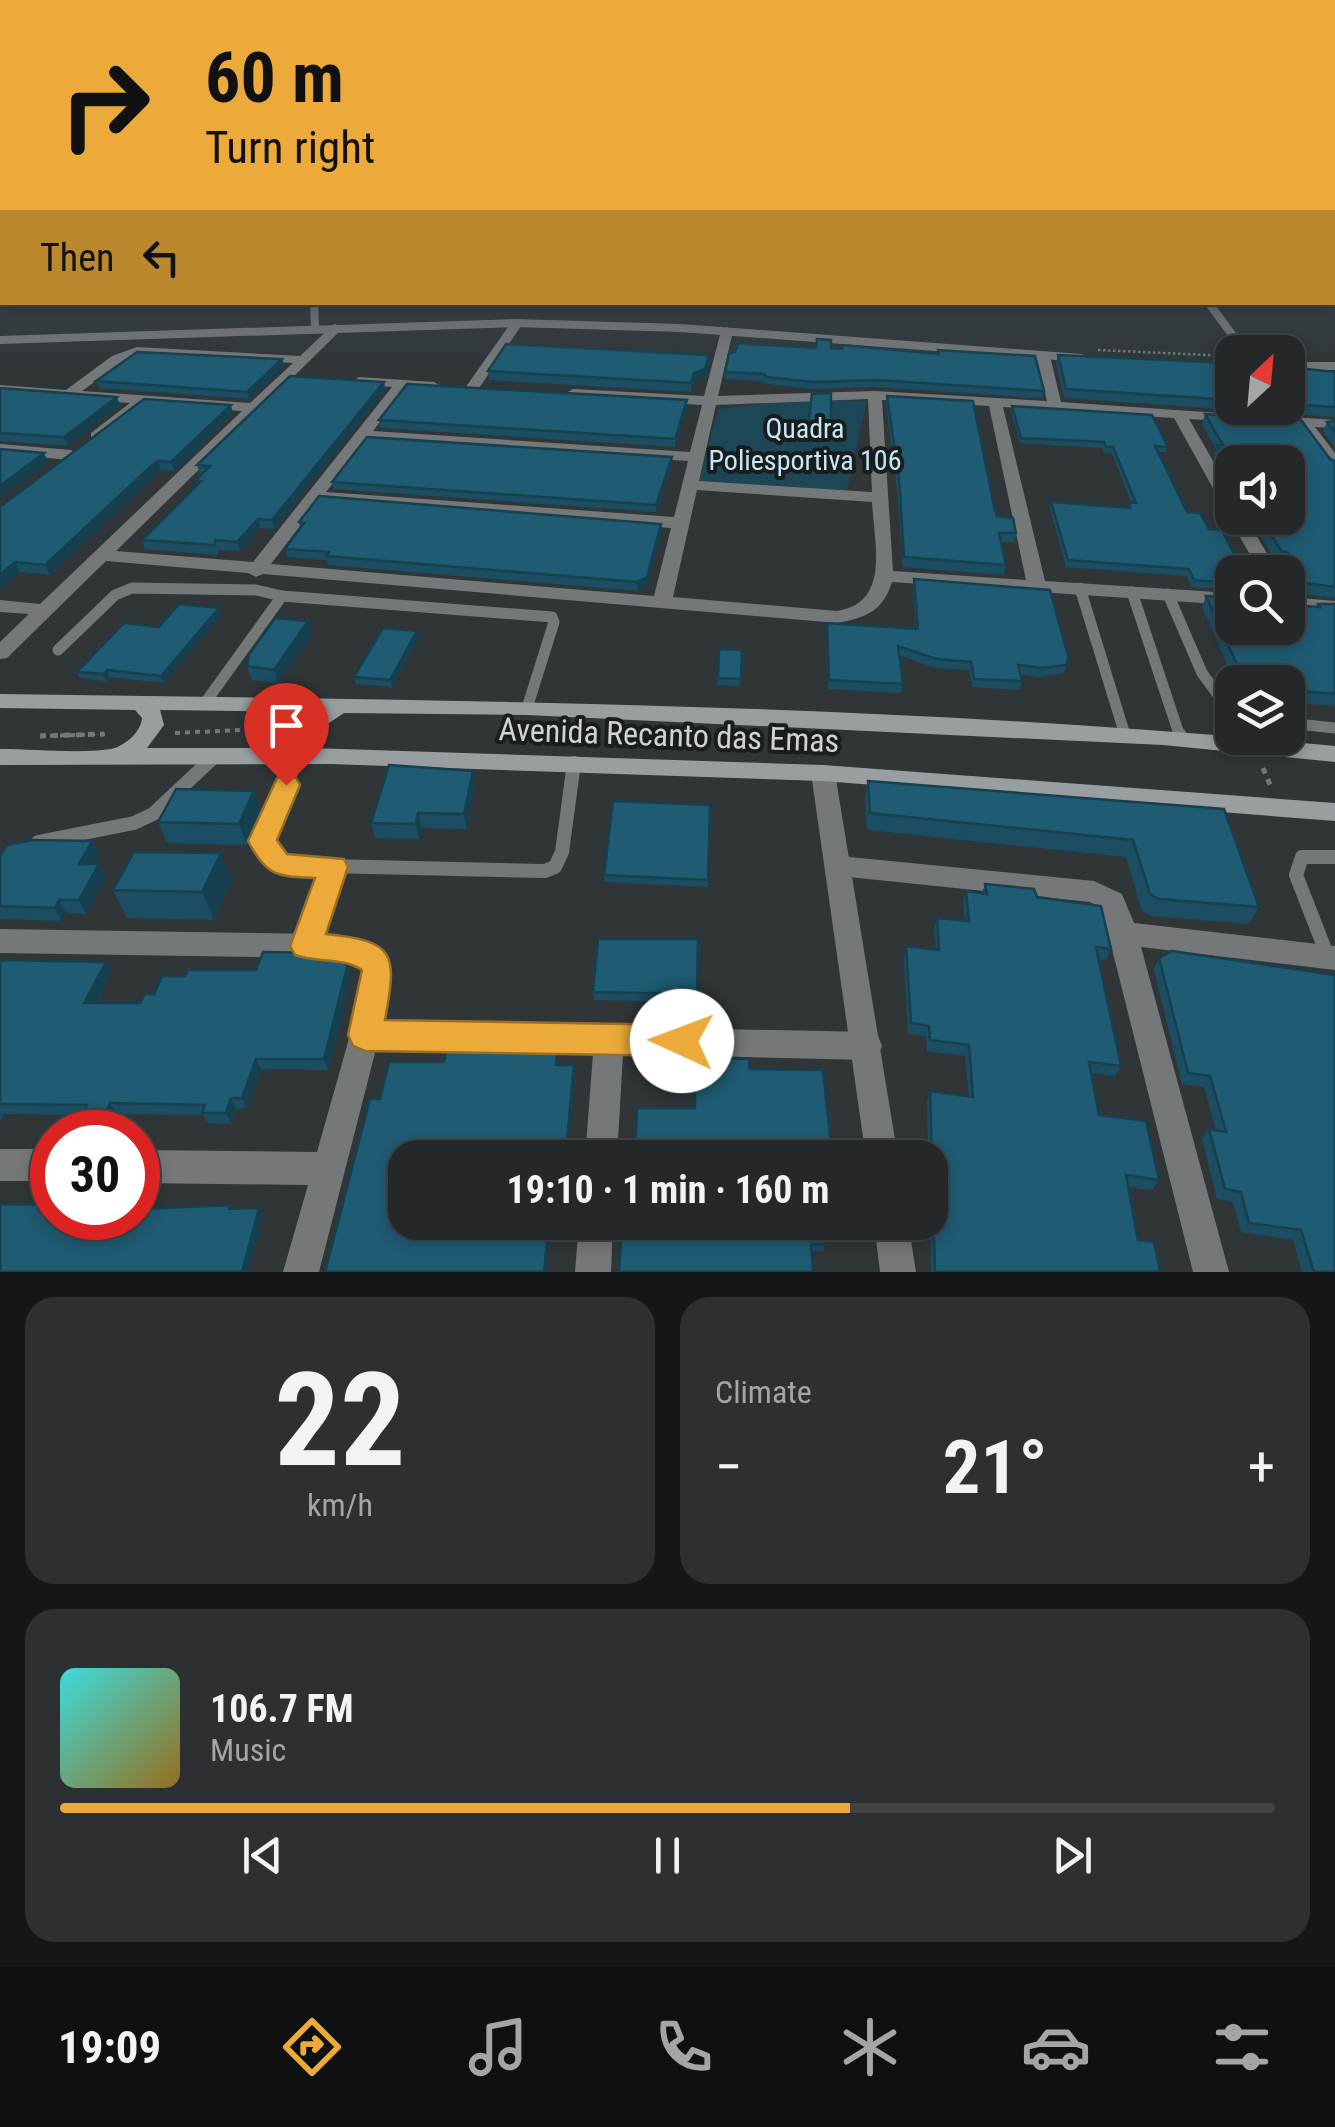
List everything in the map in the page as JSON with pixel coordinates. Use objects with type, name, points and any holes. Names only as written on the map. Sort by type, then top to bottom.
[{"type":"main road","name":"Avenida Recanto das Emas","points":[[0,701],[528,708],[1215,740]]},
{"type":"main road","points":[[118,756],[150,734],[155,721],[152,710],[141,703]]},
{"type":"main road","points":[[298,757],[301,738],[308,727],[338,707]]},
{"type":"main road","name":"Avenida Recanto das Emas","points":[[1305,749],[1335,754]]},
{"type":"main road","points":[[1305,754],[1318,758],[1335,774]]},
{"type":"main road","name":"Avenida Recanto das Emas","points":[[0,758],[298,757],[823,773],[1335,812]]},
{"type":"main road","points":[[1291,807],[1335,803]]},
{"type":"street","points":[[0,340],[517,323],[727,331],[1100,359]]},
{"type":"street","points":[[472,388],[517,323]]},
{"type":"street","points":[[0,653],[287,376],[304,369],[338,327]]},
{"type":"street","points":[[662,602],[727,331]]},
{"type":"street","points":[[503,345],[522,346]]},
{"type":"street","points":[[72,392],[117,359],[137,351],[304,369]]},
{"type":"street","points":[[701,355],[721,356]]},
{"type":"street","points":[[1043,356],[1056,406]]},
{"type":"street","points":[[1305,366],[1335,366]]},
{"type":"street","points":[[345,380],[490,389]]},
{"type":"street","points":[[256,570],[403,383]]},
{"type":"street","points":[[0,389],[253,408]]},
{"type":"street","points":[[564,393],[712,400],[875,395],[1215,416]]},
{"type":"street","points":[[102,555],[837,616],[858,614],[872,609],[880,598],[884,576],[875,395]]},
{"type":"street","points":[[57,466],[144,399]]},
{"type":"street","points":[[995,402],[1036,584]]},
{"type":"street","points":[[1179,414],[1215,478]]},
{"type":"street","points":[[1305,422],[1335,424]]},
{"type":"street","points":[[1305,423],[1335,464]]},
{"type":"street","points":[[364,434],[694,457]]},
{"type":"street","points":[[0,450],[71,456]]},
{"type":"street","points":[[690,486],[880,498]]},
{"type":"street","points":[[313,496],[680,523]]},
{"type":"street","points":[[884,576],[1215,598]]},
{"type":"street","points":[[1305,604],[1335,607]]},
{"type":"street","points":[[0,606],[45,610]]},
{"type":"street","points":[[823,773],[879,1140]]},
{"type":"street","points":[[840,866],[1094,892],[1117,907],[1211,1272]]},
{"type":"street","points":[[1124,933],[1331,957]]},
{"type":"street","points":[[0,940],[306,946],[360,951],[375,962],[378,971],[365,1035],[301,1272]]},
{"type":"street","points":[[365,1035],[866,1046]]},
{"type":"street","points":[[601,1140],[609,1039]]},
{"type":"street","points":[[0,1165],[30,1165]]},
{"type":"street","points":[[160,1166],[329,1168]]},
{"type":"street","points":[[592,1272],[595,1240]]},
{"type":"street","points":[[894,1240],[898,1272]]},
{"type":"lane","points":[[314,305],[315,328]]},
{"type":"lane","points":[[1210,305],[1232,335]]},
{"type":"lane","points":[[420,606],[429,584]]},
{"type":"lane","points":[[58,650],[115,595],[132,588],[256,590],[282,596],[554,618],[528,708]]},
{"type":"lane","points":[[1080,588],[1125,735]]},
{"type":"lane","points":[[1132,592],[1180,738]]},
{"type":"lane","points":[[1168,594],[1215,696]]},
{"type":"lane","points":[[205,704],[282,596]]},
{"type":"lane","points":[[1305,725],[1335,728]]},
{"type":"lane","points":[[19,846],[134,823],[153,814],[216,756]]},
{"type":"lane","points":[[298,757],[262,841],[283,865],[334,867],[545,871],[555,867],[562,852],[574,763]]},
{"type":"lane","points":[[1331,957],[1296,875],[1302,857],[1335,857]]},
{"type":"lane","points":[[306,946],[334,867]]},
{"type":"path","points":[[1274,755],[1291,807]]},
{"type":"green space","name":"Quadra Poliesportiva 106","points":[[799,399],[867,401],[847,491],[699,482],[718,409]]},
{"type":"building","points":[[817,339],[831,340],[831,348],[842,349],[842,345],[939,354],[938,350],[1035,356],[1044,391],[876,380],[813,382],[725,372],[729,353],[735,352],[738,343],[816,348]]},
{"type":"building","points":[[506,344],[709,355],[705,369],[694,373],[691,383],[488,371]]},
{"type":"building","points":[[137,352],[282,359],[247,392],[96,381]]},
{"type":"building","points":[[1058,355],[1215,362],[1215,399],[1066,389]]},
{"type":"building","points":[[1305,369],[1335,372],[1335,407],[1305,405]]},
{"type":"building","points":[[290,376],[384,382],[272,520],[258,519],[237,542],[215,540],[215,545],[142,540],[201,481],[195,481],[210,466],[197,465]]},
{"type":"building","points":[[407,384],[687,400],[675,439],[379,420]]},
{"type":"building","points":[[0,388],[117,397],[64,437],[0,433]]},
{"type":"building","points":[[831,393],[831,428],[808,427],[812,394]]},
{"type":"building","points":[[887,396],[973,401],[995,511],[997,516],[1013,518],[1016,533],[999,533],[1006,565],[904,557],[899,479]]},
{"type":"building","points":[[144,399],[231,405],[171,462],[158,461],[150,467],[45,565],[15,562],[0,575],[0,507]]},
{"type":"building","points":[[1012,406],[1152,415],[1168,447],[1155,446],[1187,512],[1200,513],[1209,529],[1215,529],[1215,535],[1224,535],[1234,555],[1215,555],[1215,582],[1194,580],[1189,569],[1068,560],[1051,502],[1130,508],[1129,502],[1136,503],[1113,447],[1106,447],[1104,442],[1021,438]]},
{"type":"building","points":[[1205,414],[1215,415],[1215,425],[1305,425],[1335,461],[1335,587],[1306,583],[1305,555],[1282,552],[1272,535],[1305,535],[1305,445],[1223,445]]},
{"type":"building","points":[[367,437],[672,457],[656,505],[332,482]]},
{"type":"building","points":[[0,449],[44,453],[0,486]]},
{"type":"building","points":[[319,496],[661,524],[647,577],[637,582],[326,556],[329,552],[285,549]]},
{"type":"building","points":[[914,579],[1050,590],[1067,665],[1018,665],[1022,681],[974,679],[971,662],[937,659],[898,646],[903,684],[829,680],[827,623],[918,629]]},
{"type":"building","points":[[1206,596],[1215,596],[1215,616]]},
{"type":"building","points":[[179,604],[219,608],[161,676],[107,670],[103,674],[77,672],[124,623],[159,627]]},
{"type":"building","points":[[1335,604],[1335,694],[1305,691],[1305,665],[1237,665],[1228,645],[1305,645],[1305,606]]},
{"type":"building","points":[[275,618],[308,621],[274,670],[247,666],[249,655]]},
{"type":"building","points":[[383,628],[417,631],[390,680],[354,677]]},
{"type":"building","points":[[719,649],[742,650],[741,679],[718,678]]},
{"type":"building","points":[[389,765],[473,771],[464,814],[418,813],[416,824],[371,823]]},
{"type":"building","points":[[868,781],[1224,809],[1259,907],[1159,899],[1150,894],[1133,840],[870,813]]},
{"type":"building","points":[[176,789],[254,791],[239,824],[158,822]]},
{"type":"building","points":[[613,801],[710,805],[708,880],[604,875]]},
{"type":"building","points":[[32,840],[92,841],[79,864],[99,864],[79,900],[59,900],[55,908],[0,906],[0,856],[7,845]]},
{"type":"building","points":[[134,852],[221,853],[202,892],[113,890]]},
{"type":"building","points":[[985,884],[1034,889],[1037,897],[1101,906],[1111,949],[1096,947],[1121,1066],[1089,1062],[1099,1115],[1146,1121],[1159,1180],[1126,1175],[1138,1240],[1154,1242],[1160,1272],[935,1272],[934,1240],[948,1240],[948,1140],[931,1140],[930,1091],[973,1097],[969,1045],[930,1040],[929,1026],[911,1023],[906,946],[939,950],[937,918],[969,921],[966,891],[987,894]]},
{"type":"building","points":[[598,939],[698,939],[697,994],[593,992]]},
{"type":"building","points":[[1172,951],[1335,975],[1335,1272],[1314,1272],[1301,1230],[1249,1223],[1241,1192],[1225,1189],[1209,1129],[1226,1132],[1210,1076],[1188,1073],[1159,958]]},
{"type":"building","points":[[263,952],[328,953],[343,960],[347,967],[324,1059],[256,1059],[242,1098],[231,1098],[226,1113],[202,1113],[205,1105],[110,1103],[107,1110],[85,1110],[87,1105],[0,1104],[0,960],[106,962],[84,1003],[140,1003],[145,994],[154,994],[162,976],[185,976],[188,970],[256,970]]},
{"type":"building","points":[[447,1047],[557,1049],[556,1065],[574,1065],[567,1140],[388,1140],[388,1240],[547,1240],[544,1272],[325,1272],[370,1099],[380,1099],[389,1062],[444,1062]]},
{"type":"building","points":[[695,1058],[749,1059],[749,1069],[823,1070],[830,1140],[636,1140],[637,1108],[695,1108]]},
{"type":"building","points":[[0,1204],[30,1205],[30,1240],[160,1240],[160,1208],[231,1205],[229,1209],[259,1208],[242,1272],[0,1272]]},
{"type":"building","points":[[621,1240],[824,1240],[825,1244],[811,1244],[813,1272],[619,1272]]},
{"type":"route","points":[[286,785],[262,841],[283,865],[334,867],[306,946],[360,951],[375,962],[378,971],[365,1035],[682,1041]]}]
